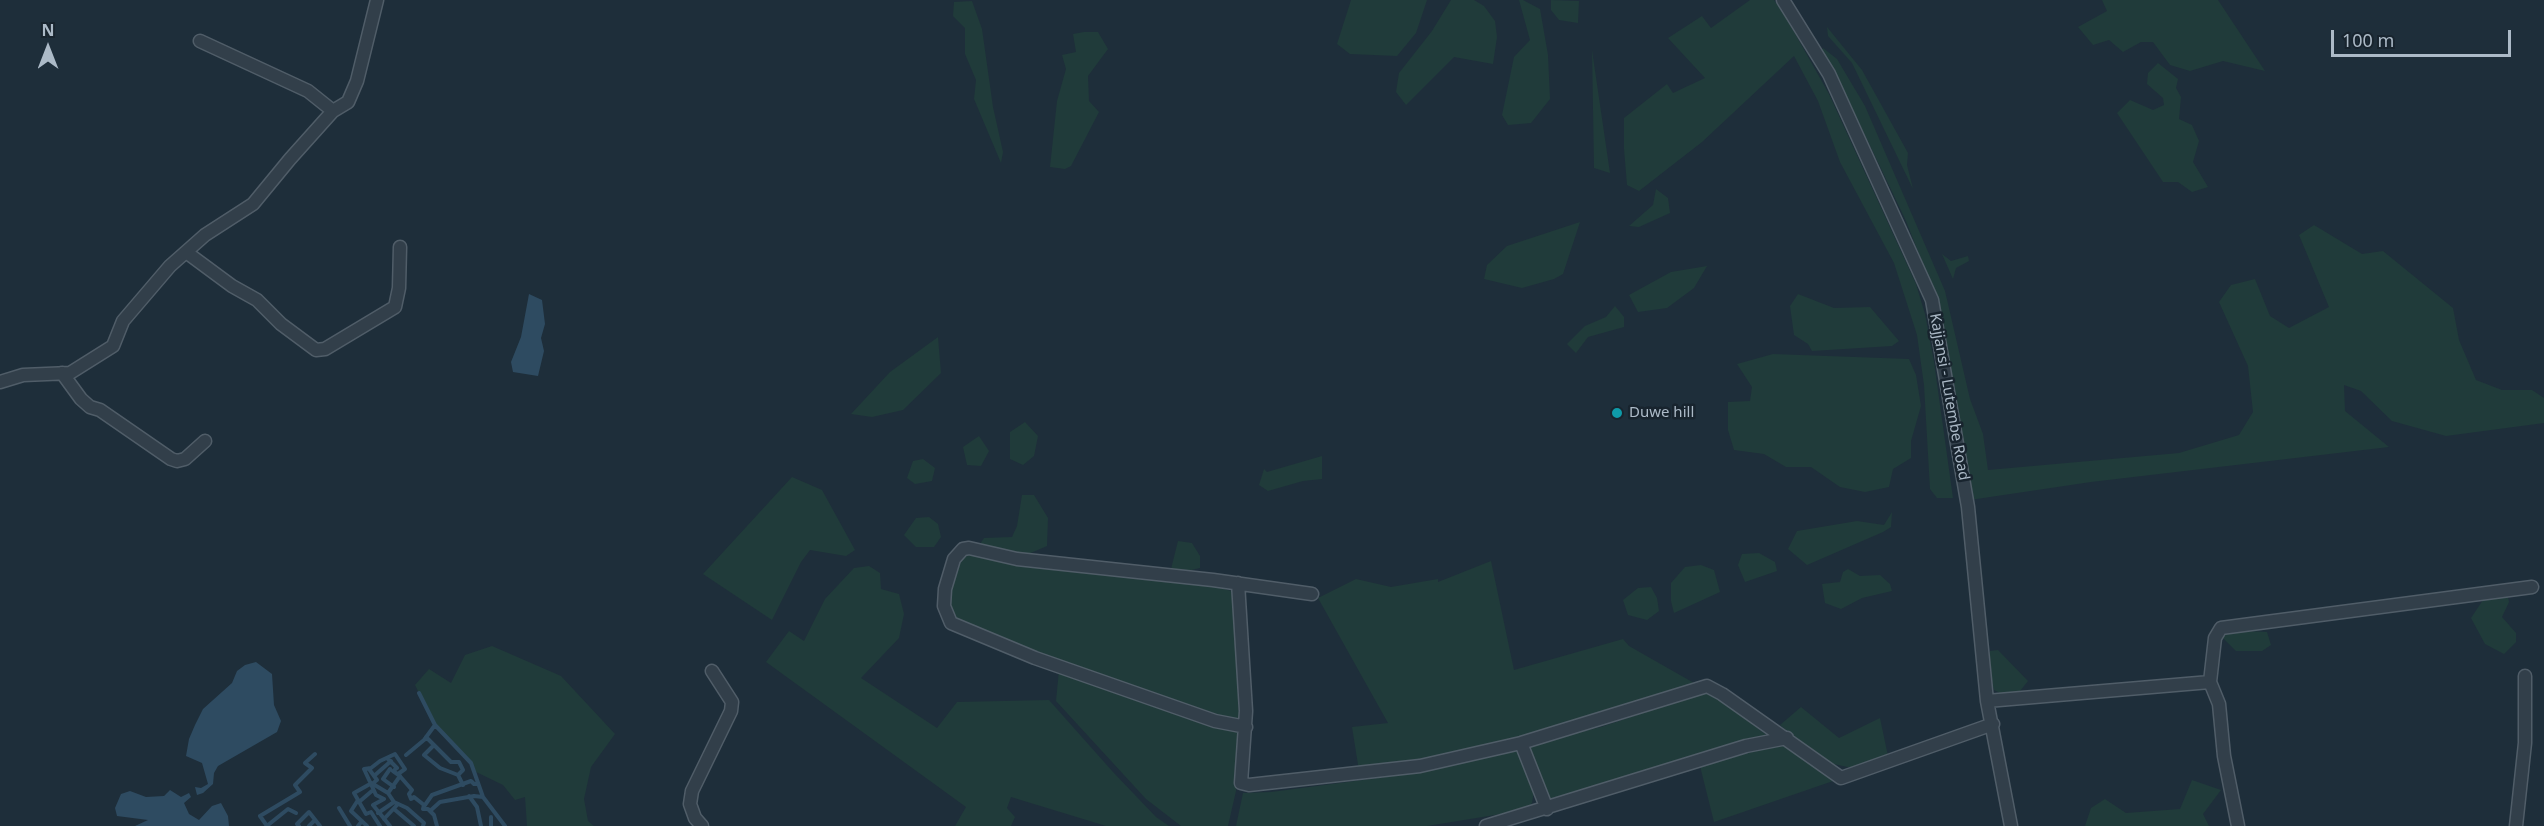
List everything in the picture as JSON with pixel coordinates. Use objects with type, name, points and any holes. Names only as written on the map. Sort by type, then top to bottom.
[{"type":"street","points":[[0,379],[23,375],[70,373],[113,346],[123,321],[170,266],[204,235],[253,204],[333,111],[348,102],[357,81],[377,0]]},
{"type":"street","name":"Kajjansi - Lutembe Road","points":[[1783,0],[1829,74],[1932,300],[1968,507],[1987,700],[2011,826]]},
{"type":"street","points":[[200,41],[308,92],[333,111]]},
{"type":"street","points":[[186,252],[232,286],[257,300],[281,324],[316,350],[325,349],[395,307],[399,288],[400,247]]},
{"type":"street","points":[[62,373],[90,407],[100,410],[171,459],[177,461],[185,459],[205,441]]},
{"type":"street","points":[[1246,727],[1215,721],[984,638],[951,623],[944,606],[945,588],[954,559],[963,549],[969,548],[1017,559],[1238,583],[1312,594]]},
{"type":"street","points":[[1238,583],[1244,652],[1246,727],[1241,783],[1249,785],[1387,771],[1521,743],[1707,686],[1787,738],[1841,778],[1993,724]]},
{"type":"street","points":[[2238,826],[2224,756],[2219,704],[2210,682],[2215,638],[2221,628],[2532,587]]},
{"type":"street","points":[[702,826],[695,819],[690,804],[692,791],[731,711],[732,702],[712,671]]},
{"type":"street","points":[[2516,826],[2525,743],[2525,675]]},
{"type":"street","points":[[1987,700],[2210,682]]},
{"type":"street","points":[[1486,826],[1746,746],[1787,738]]},
{"type":"street","points":[[1521,743],[1547,809]]},
{"type":"green space","points":[[1351,0],[1427,0],[1416,33],[1397,56],[1350,54],[1337,44]]},
{"type":"green space","points":[[1451,0],[1474,0],[1484,6],[1495,21],[1497,37],[1493,64],[1454,57],[1406,105],[1396,92],[1399,73],[1432,31]]},
{"type":"green space","points":[[1519,0],[1540,9],[1548,55],[1550,99],[1531,123],[1508,125],[1502,115],[1514,57],[1530,40]]},
{"type":"green space","points":[[1551,0],[1579,1],[1578,23],[1559,20],[1551,10]]},
{"type":"green space","points":[[1750,0],[1774,0],[1784,14],[1829,94],[1916,284],[1925,314],[1934,362],[1953,498],[1937,498],[1930,489],[1924,385],[1917,335],[1894,263],[1840,162],[1818,101],[1794,56],[1702,142],[1639,191],[1627,185],[1624,118],[1667,84],[1673,93],[1705,78],[1668,38],[1702,16],[1711,28]]},
{"type":"green space","points":[[2102,0],[2218,0],[2265,71],[2223,61],[2190,71],[2170,65],[2153,42],[2141,42],[2123,52],[2109,40],[2093,45],[2078,27],[2107,11]]},
{"type":"green space","points":[[972,1],[982,29],[993,107],[1003,152],[1001,163],[974,99],[976,80],[965,54],[965,28],[953,16],[954,2]]},
{"type":"green space","points":[[1827,27],[1862,70],[1908,153],[1907,165],[1913,189],[1852,63],[1828,36]]},
{"type":"green space","points":[[1098,32],[1108,49],[1088,76],[1089,101],[1099,112],[1071,166],[1065,169],[1050,167],[1057,101],[1066,69],[1062,55],[1076,52],[1073,34]]},
{"type":"green space","points":[[1823,48],[1837,59],[1865,106],[1945,291],[1970,399],[1983,434],[1988,470],[2179,453],[2239,435],[2253,412],[2248,366],[2219,302],[2231,285],[2255,279],[2270,316],[2289,328],[2329,307],[2299,235],[2314,225],[2362,254],[2383,251],[2453,308],[2459,340],[2476,380],[2502,390],[2532,390],[2544,398],[2544,423],[2446,436],[2392,421],[2361,391],[2344,385],[2345,411],[2389,447],[2091,482],[1970,500],[1941,310],[1906,221],[1839,81],[1821,51]]},
{"type":"green space","points":[[1592,50],[1610,173],[1594,168]]},
{"type":"green space","points":[[2158,63],[2178,79],[2176,88],[2181,97],[2179,119],[2192,125],[2199,141],[2193,162],[2208,187],[2192,192],[2178,182],[2163,182],[2117,113],[2130,100],[2153,110],[2164,105],[2163,98],[2147,84],[2148,73]]},
{"type":"green space","points":[[1656,189],[1668,198],[1670,213],[1639,227],[1629,226],[1653,205]]},
{"type":"green space","points":[[1580,222],[1563,274],[1554,279],[1522,288],[1484,279],[1487,265],[1507,246]]},
{"type":"green space","points":[[1942,254],[1951,261],[1968,256],[1969,261],[1956,268],[1953,279]]},
{"type":"green space","points":[[1707,266],[1694,288],[1667,308],[1638,312],[1629,295],[1671,272]]},
{"type":"green space","points":[[1798,294],[1834,308],[1870,307],[1899,341],[1892,346],[1812,351],[1808,344],[1794,335],[1790,306]]},
{"type":"green space","points":[[1615,306],[1624,317],[1624,327],[1588,337],[1576,353],[1567,344],[1585,326],[1606,317]]},
{"type":"green space","points":[[938,337],[941,373],[903,410],[872,417],[851,414],[890,372]]},
{"type":"green space","points":[[1773,354],[1909,359],[1916,375],[1921,406],[1911,441],[1911,458],[1893,469],[1889,487],[1865,492],[1840,487],[1811,467],[1786,467],[1764,454],[1734,450],[1728,430],[1728,402],[1750,401],[1752,387],[1737,364]]},
{"type":"green space","points":[[1025,422],[1038,436],[1034,456],[1023,465],[1010,459],[1010,432]]},
{"type":"green space","points":[[979,436],[989,451],[981,466],[967,465],[963,447]]},
{"type":"green space","points":[[1322,456],[1322,479],[1303,481],[1268,491],[1259,485],[1264,469],[1267,472]]},
{"type":"green space","points":[[923,459],[935,468],[932,481],[915,484],[907,478],[913,461]]},
{"type":"green space","points":[[792,477],[822,490],[855,550],[846,556],[810,550],[801,562],[772,620],[703,574]]},
{"type":"green space","points":[[1022,495],[1034,495],[1048,518],[1047,546],[1026,555],[980,544],[984,538],[1012,537],[1017,526]]},
{"type":"green space","points":[[1892,512],[1891,527],[1883,532],[1807,565],[1788,549],[1797,531],[1857,521],[1884,525]]},
{"type":"green space","points":[[929,517],[938,524],[941,537],[934,547],[916,547],[904,535],[916,518]]},
{"type":"green space","points":[[1178,541],[1192,543],[1200,556],[1200,568],[1183,572],[1171,569]]},
{"type":"green space","points":[[974,553],[1211,585],[1231,591],[1236,601],[1244,723],[1046,658],[956,622],[950,611],[949,578],[964,554]]},
{"type":"green space","points":[[1759,553],[1775,562],[1777,571],[1745,582],[1738,565],[1742,554]]},
{"type":"green space","points":[[1491,561],[1514,670],[1623,639],[1629,646],[1694,683],[1693,687],[1536,736],[1447,757],[1359,771],[1352,727],[1388,723],[1318,598],[1356,579],[1391,587],[1438,579],[1438,582]]},
{"type":"green space","points":[[1701,565],[1714,570],[1720,592],[1674,613],[1671,583],[1685,567]]},
{"type":"green space","points":[[869,566],[880,573],[881,589],[899,594],[904,614],[899,638],[861,678],[937,728],[957,702],[1049,700],[1113,772],[1156,817],[1169,826],[1106,826],[1011,797],[1007,808],[1015,817],[1011,826],[955,826],[966,807],[766,662],[789,631],[804,641],[825,599],[854,568]]},
{"type":"green space","points":[[1848,569],[1860,576],[1880,575],[1890,584],[1892,591],[1862,598],[1841,609],[1825,603],[1822,584],[1840,582],[1843,572]]},
{"type":"green space","points":[[1651,587],[1657,598],[1659,611],[1647,620],[1628,615],[1623,600],[1638,588]]},
{"type":"green space","points":[[2485,597],[2508,597],[2509,602],[2502,617],[2516,633],[2516,642],[2504,654],[2485,644],[2471,618]]},
{"type":"green space","points":[[2227,630],[2267,632],[2271,645],[2262,651],[2236,651],[2222,637]]},
{"type":"green space","points":[[492,646],[561,676],[615,734],[591,767],[584,799],[588,821],[594,826],[527,826],[525,797],[515,800],[503,785],[474,771],[465,756],[435,725],[415,685],[429,669],[451,683],[465,655]]},
{"type":"green space","points":[[1998,650],[2028,681],[2020,691],[2004,695],[1994,690],[1988,667],[1990,651]]},
{"type":"green space","points":[[1059,670],[1242,730],[1236,791],[1228,826],[1181,826],[1146,799],[1056,701]]},
{"type":"green space","points":[[1700,694],[1714,694],[1770,738],[1550,799],[1538,774],[1530,750],[1531,744],[1601,727]]},
{"type":"green space","points":[[1801,707],[1839,738],[1880,718],[1888,756],[1852,768],[1825,762],[1780,725]]},
{"type":"green space","points":[[1782,744],[1836,780],[1714,822],[1700,766]]},
{"type":"green space","points":[[1510,750],[1521,753],[1534,791],[1532,803],[1526,810],[1427,826],[1236,826],[1243,793],[1271,792],[1393,776]]},
{"type":"green space","points":[[2192,780],[2221,790],[2203,814],[2209,826],[2085,826],[2091,808],[2105,799],[2126,813],[2180,809]]},
{"type":"water","points":[[529,294],[542,300],[545,324],[541,338],[544,351],[538,376],[513,372],[511,362],[521,337]]},
{"type":"water","points":[[256,662],[272,674],[274,705],[281,721],[277,732],[218,766],[214,773],[213,784],[197,795],[195,787],[201,788],[208,784],[202,763],[186,756],[189,739],[195,725],[203,709],[232,683],[237,671],[245,665]]},
{"type":"water","points":[[170,790],[181,797],[189,793],[191,797],[184,803],[189,814],[199,820],[212,806],[221,803],[228,816],[229,826],[135,826],[148,820],[117,816],[115,808],[121,794],[130,791],[146,797],[164,796]]},
{"type":"waterway","points":[[419,693],[435,725],[471,763],[483,797],[505,826]]},
{"type":"waterway","points":[[406,755],[424,740],[435,725]]},
{"type":"waterway","points":[[426,737],[451,762],[459,762],[463,770],[458,775],[463,785]]},
{"type":"waterway","points":[[434,745],[424,755],[440,768],[458,775]]},
{"type":"waterway","points":[[267,826],[260,816],[300,792],[295,785],[312,768],[305,763],[315,754]]},
{"type":"waterway","points":[[390,826],[373,805],[384,799],[376,795],[364,769],[371,768],[395,754],[405,769],[398,774],[412,790],[409,794],[411,799],[414,797],[424,805],[423,809],[428,809],[434,815],[437,826]]},
{"type":"waterway","points":[[387,758],[397,768],[393,771],[400,776],[388,793]]},
{"type":"waterway","points":[[374,776],[391,761]]},
{"type":"waterway","points":[[369,769],[377,780],[372,784]]},
{"type":"waterway","points":[[390,769],[383,779],[394,787]]},
{"type":"waterway","points":[[425,805],[432,795],[471,781],[478,784]]},
{"type":"waterway","points":[[370,784],[354,793],[366,814],[371,812],[380,826]]},
{"type":"waterway","points":[[373,784],[388,793],[394,802],[407,808],[424,823],[423,826]]},
{"type":"waterway","points":[[359,802],[373,790]]},
{"type":"waterway","points":[[469,796],[477,807],[481,826]]},
{"type":"waterway","points":[[430,811],[440,802],[474,796],[483,797]]},
{"type":"waterway","points":[[358,800],[351,811],[367,826]]},
{"type":"waterway","points":[[378,813],[394,802]]},
{"type":"waterway","points":[[384,819],[398,804]]},
{"type":"waterway","points":[[339,808],[350,826]]},
{"type":"waterway","points":[[268,825],[288,809],[296,813]]},
{"type":"waterway","points":[[394,809],[414,826]]},
{"type":"waterway","points":[[299,826],[297,824],[309,812],[320,826]]},
{"type":"waterway","points":[[491,817],[491,826]]},
{"type":"waterway","points":[[309,826],[315,820]]},
{"type":"waterway","points":[[358,826],[362,821]]},
{"type":"place","name":"Duwe hill","points":[[1617,413]]}]
